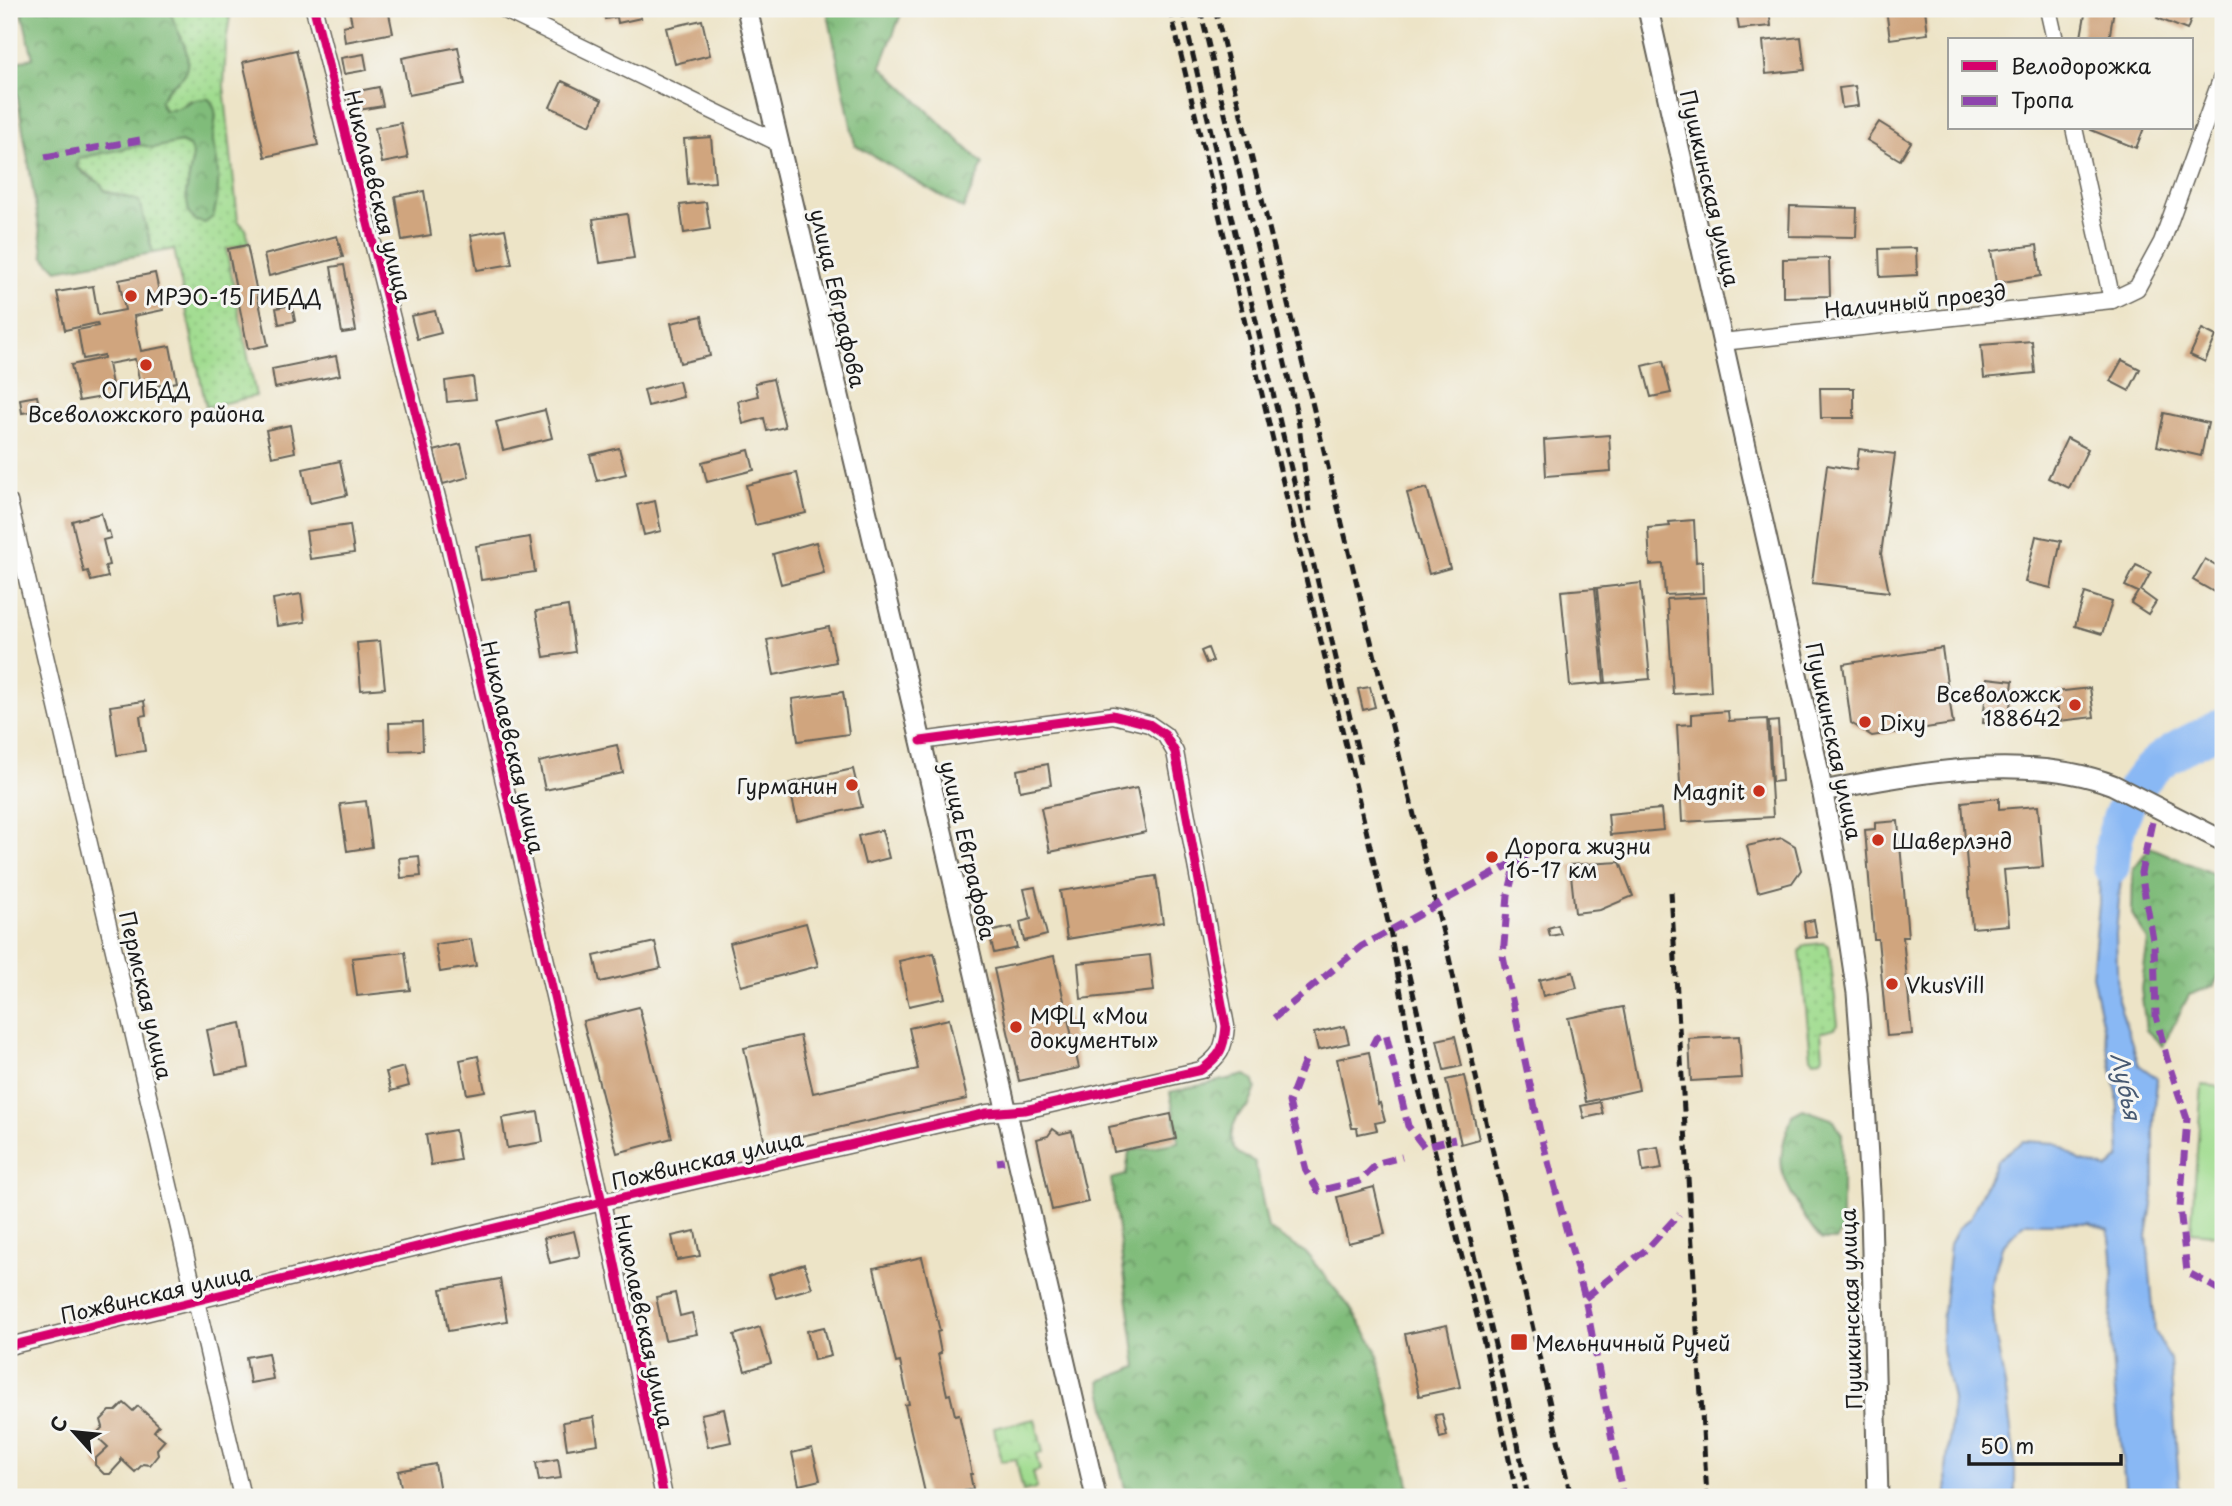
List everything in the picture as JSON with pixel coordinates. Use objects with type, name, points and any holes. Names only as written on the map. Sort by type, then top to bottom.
[{"type":"street","name":"Николаевская улица","points":[[314,9],[447,537],[602,1202],[664,1497]]},
{"type":"street","points":[[503,9],[779,143]]},
{"type":"street","name":"улица Евграфова","points":[[747,9],[921,741],[1096,1497]]},
{"type":"street","name":"Пушкинская улица","points":[[1648,9],[1823,791],[1839,875],[1857,993],[1864,1086],[1871,1211],[1878,1497]]},
{"type":"street","points":[[2048,9],[2055,38]]},
{"type":"street","points":[[2074,130],[2112,300],[2137,288],[2162,242],[2223,74]]},
{"type":"street","name":"Наличный проезд","points":[[1722,342],[2112,300]]},
{"type":"street","name":"Пермская улица","points":[[9,502],[242,1497]]},
{"type":"street","name":"Пожвинская улица","points":[[9,1346],[602,1202],[987,1113],[1025,1110],[1201,1070],[1216,1059],[1224,1044],[1226,1026],[1175,752],[1165,735],[1149,724],[1114,715],[921,741]]},
{"type":"street","points":[[1823,791],[1900,776],[1966,769],[2058,771],[2113,785],[2223,841]]},
{"type":"green space","points":[[21,9],[170,9],[185,48],[187,65],[183,76],[160,102],[164,110],[176,109],[203,99],[209,99],[213,104],[216,114],[213,143],[218,176],[213,217],[205,223],[196,221],[189,214],[186,194],[193,155],[189,146],[181,142],[153,148],[142,145],[79,158],[77,167],[100,183],[105,191],[139,201],[153,253],[57,270],[44,257],[12,63],[33,58]]},
{"type":"green space","points":[[170,9],[231,9],[224,86],[238,221],[246,229],[249,243],[226,249],[256,396],[206,407],[174,249],[153,253],[139,201],[105,191],[100,183],[77,167],[79,158],[142,145],[153,148],[181,142],[189,146],[193,155],[186,194],[216,151],[212,143],[216,115],[191,100],[174,111],[164,110],[160,102],[170,86],[177,82],[182,38],[172,22]]},
{"type":"green space","points":[[827,9],[903,9],[881,66],[983,164],[963,209],[855,145]]},
{"type":"green space","points":[[2150,847],[2223,878],[2223,965],[2214,986],[2189,995],[2163,1046],[2146,1030],[2141,989],[2148,941],[2132,914],[2133,869]]},
{"type":"green space","points":[[1823,943],[1829,946],[1838,1024],[1835,1028],[1821,1032],[1823,1056],[1814,1060],[1811,1057],[1800,951],[1805,945]]},
{"type":"green space","points":[[1245,1075],[1253,1079],[1256,1088],[1249,1106],[1236,1119],[1232,1132],[1233,1145],[1238,1153],[1255,1162],[1268,1229],[1306,1253],[1349,1306],[1376,1348],[1412,1497],[1127,1497],[1100,1381],[1137,1367],[1111,1179],[1126,1175],[1129,1151],[1179,1142],[1170,1092]]},
{"type":"green space","points":[[2202,1085],[2223,1087],[2223,1235],[2191,1232]]},
{"type":"green space","points":[[1803,1109],[1834,1120],[1842,1135],[1842,1231],[1836,1240],[1822,1240],[1817,1235],[1793,1196],[1782,1169],[1783,1148],[1792,1115]]},
{"type":"green space","points":[[1035,1419],[1043,1452],[1036,1454],[1040,1470],[1033,1472],[1037,1488],[1023,1491],[1016,1459],[1001,1461],[994,1428]]},
{"type":"water","points":[[2106,810],[2136,825],[2122,866],[2116,934],[2118,1000],[2139,1065],[2157,1078],[2154,1191],[2147,1236],[2155,1331],[2170,1359],[2180,1497],[2126,1497],[2112,1357],[2112,1256],[2108,1230],[2089,1223],[2024,1223],[2002,1247],[1991,1285],[1995,1333],[2015,1461],[2015,1497],[1947,1497],[1946,1471],[1953,1399],[1942,1351],[1942,1322],[1950,1244],[1959,1227],[1970,1218],[1997,1160],[2023,1141],[2056,1143],[2080,1160],[2108,1169],[2120,1157],[2117,1093],[2092,975],[2099,904],[2100,844]]},
{"type":"building","points":[[349,9],[388,9],[393,33],[345,42],[343,26],[352,24]]},
{"type":"building","points":[[603,9],[638,9],[641,18],[618,23],[617,17],[605,19]]},
{"type":"building","points":[[1736,9],[1769,9],[1771,26],[1739,29]]},
{"type":"building","points":[[1886,9],[1925,9],[1928,34],[1890,39]]},
{"type":"building","points":[[2086,9],[2114,9],[2109,38],[2081,37]]},
{"type":"building","points":[[2161,9],[2195,9],[2187,30],[2157,18]]},
{"type":"building","points":[[702,20],[710,55],[675,64],[666,28]]},
{"type":"building","points":[[1801,37],[1805,70],[1766,74],[1763,41]]},
{"type":"building","points":[[458,47],[465,84],[409,95],[402,58]]},
{"type":"building","points":[[296,50],[318,145],[265,157],[243,62]]},
{"type":"building","points":[[364,54],[367,70],[344,74],[341,58]]},
{"type":"building","points":[[562,81],[602,100],[590,125],[550,107]]},
{"type":"building","points":[[1855,86],[1858,106],[1842,108],[1839,88]]},
{"type":"building","points":[[379,87],[383,106],[352,111],[348,93]]},
{"type":"building","points":[[1879,122],[1911,142],[1900,160],[1867,140]]},
{"type":"building","points":[[401,123],[408,158],[382,163],[375,128]]},
{"type":"building","points":[[2091,130],[2143,130],[2136,148]]},
{"type":"building","points":[[711,137],[715,182],[688,184],[684,139]]},
{"type":"building","points":[[424,191],[431,235],[402,240],[395,196]]},
{"type":"building","points":[[706,202],[710,229],[684,233],[680,205]]},
{"type":"building","points":[[1790,206],[1857,208],[1856,237],[1789,236]]},
{"type":"building","points":[[627,214],[634,258],[600,263],[593,219]]},
{"type":"building","points":[[505,229],[512,264],[477,270],[471,235]]},
{"type":"building","points":[[337,236],[343,257],[269,276],[264,255]]},
{"type":"building","points":[[247,245],[268,345],[248,349],[228,249]]},
{"type":"building","points":[[2037,245],[2041,276],[1996,283],[1991,251]]},
{"type":"building","points":[[1916,248],[1917,275],[1880,277],[1879,249]]},
{"type":"building","points":[[1829,258],[1830,296],[1783,297],[1783,259]]},
{"type":"building","points":[[344,265],[356,331],[342,333],[331,267]]},
{"type":"building","points":[[155,273],[163,310],[134,316],[137,333],[141,351],[170,346],[177,382],[141,389],[135,359],[108,364],[114,395],[79,401],[71,365],[104,358],[104,355],[83,359],[78,330],[98,326],[97,323],[65,330],[57,292],[93,286],[98,315],[125,310],[119,280]]},
{"type":"building","points":[[292,305],[295,321],[279,324],[276,308]]},
{"type":"building","points":[[435,311],[441,333],[417,339],[411,316]]},
{"type":"building","points":[[702,316],[710,356],[680,363],[671,323]]},
{"type":"building","points":[[2202,329],[2216,336],[2205,362],[2190,355]]},
{"type":"building","points":[[2032,341],[2035,373],[1984,378],[1981,345]]},
{"type":"building","points":[[336,356],[340,375],[275,388],[272,369]]},
{"type":"building","points":[[2122,360],[2140,369],[2129,391],[2110,381]]},
{"type":"building","points":[[1663,361],[1671,393],[1651,397],[1643,366]]},
{"type":"building","points":[[473,377],[476,399],[447,402],[445,381]]},
{"type":"building","points":[[773,379],[785,427],[767,431],[764,418],[743,424],[738,401],[758,396],[755,383]]},
{"type":"building","points":[[679,381],[683,397],[648,406],[644,390]]},
{"type":"building","points":[[1820,388],[1854,388],[1854,418],[1821,418]]},
{"type":"building","points":[[37,396],[40,410],[22,413],[20,399]]},
{"type":"building","points":[[545,410],[552,438],[503,450],[496,422]]},
{"type":"building","points":[[2164,413],[2208,423],[2201,456],[2157,446]]},
{"type":"building","points":[[290,425],[295,452],[272,457],[266,430]]},
{"type":"building","points":[[1609,435],[1611,471],[1546,476],[1544,440]]},
{"type":"building","points":[[2067,438],[2088,449],[2069,488],[2048,478]]},
{"type":"building","points":[[461,444],[469,477],[443,484],[434,451]]},
{"type":"building","points":[[619,448],[626,474],[597,481],[590,455]]},
{"type":"building","points":[[1859,449],[1895,454],[1881,554],[1889,592],[1812,583],[1827,465],[1856,470]]},
{"type":"building","points":[[749,450],[754,470],[707,482],[702,462]]},
{"type":"building","points":[[340,461],[347,495],[310,503],[303,469]]},
{"type":"building","points":[[797,473],[806,513],[755,525],[746,485]]},
{"type":"building","points":[[1427,488],[1450,568],[1429,574],[1407,493]]},
{"type":"building","points":[[655,501],[661,531],[644,535],[637,505]]},
{"type":"building","points":[[101,513],[106,532],[109,531],[111,538],[103,540],[109,565],[105,566],[108,577],[91,581],[88,571],[84,572],[72,521]]},
{"type":"building","points":[[1694,520],[1696,562],[1702,561],[1703,593],[1665,595],[1663,564],[1650,565],[1648,528],[1670,526],[1669,522]]},
{"type":"building","points":[[350,525],[354,553],[310,559],[306,531]]},
{"type":"building","points":[[2036,536],[2061,541],[2051,588],[2025,582]]},
{"type":"building","points":[[530,537],[535,572],[481,580],[476,546]]},
{"type":"building","points":[[816,542],[824,573],[781,584],[773,554]]},
{"type":"building","points":[[2205,559],[2223,569],[2223,597],[2193,580]]},
{"type":"building","points":[[2136,565],[2151,572],[2141,591],[2156,602],[2148,614],[2131,603],[2138,592],[2125,586]]},
{"type":"building","points":[[1641,583],[1650,679],[1606,683],[1597,588]]},
{"type":"building","points":[[1595,588],[1604,683],[1570,686],[1561,591]]},
{"type":"building","points":[[2085,593],[2112,602],[2102,634],[2075,626]]},
{"type":"building","points":[[301,594],[305,622],[277,626],[273,599]]},
{"type":"building","points":[[1706,597],[1711,692],[1673,694],[1667,599]]},
{"type":"building","points":[[568,606],[575,652],[544,657],[536,611]]},
{"type":"building","points":[[829,627],[836,662],[774,675],[767,640]]},
{"type":"building","points":[[380,641],[385,688],[361,690],[357,643]]},
{"type":"building","points":[[1208,648],[1213,661],[1206,663],[1201,651]]},
{"type":"building","points":[[1942,648],[1953,724],[1872,736],[1851,723],[1843,664]]},
{"type":"building","points":[[1987,678],[2013,681],[2008,725],[1983,723]]},
{"type":"building","points":[[1370,687],[1375,707],[1363,710],[1358,689]]},
{"type":"building","name":"Всеволожск 188642","points":[[2090,688],[2094,717],[2059,721],[2056,692]]},
{"type":"building","points":[[843,692],[849,734],[798,741],[792,699]]},
{"type":"building","points":[[144,701],[146,715],[140,716],[145,751],[117,755],[110,706]]},
{"type":"building","points":[[1728,711],[1729,721],[1767,719],[1773,817],[1682,822],[1677,725],[1692,724],[1692,714]]},
{"type":"building","points":[[1778,721],[1782,781],[1772,782],[1769,722]]},
{"type":"building","points":[[422,722],[423,750],[390,751],[389,723]]},
{"type":"building","points":[[617,745],[623,773],[545,790],[539,762]]},
{"type":"building","points":[[1048,764],[1051,785],[1020,791],[1017,770]]},
{"type":"building","points":[[853,769],[862,807],[797,821],[789,783]]},
{"type":"building","points":[[1137,788],[1146,832],[1050,852],[1041,808]]},
{"type":"building","points":[[1999,798],[1999,809],[2038,806],[2043,867],[2004,870],[2009,925],[1972,928],[1962,802]]},
{"type":"building","points":[[366,801],[372,847],[347,851],[340,804]]},
{"type":"building","points":[[1661,809],[1663,830],[1610,835],[1608,814]]},
{"type":"building","points":[[1898,821],[1908,937],[1903,937],[1912,1034],[1887,1036],[1878,939],[1874,939],[1865,830],[1875,829],[1875,823]]},
{"type":"building","points":[[882,830],[889,858],[865,864],[858,836]]},
{"type":"building","points":[[1782,838],[1795,846],[1801,870],[1792,883],[1758,892],[1747,846]]},
{"type":"building","points":[[419,856],[421,876],[401,878],[399,858]]},
{"type":"building","points":[[1620,862],[1633,896],[1600,910],[1575,913],[1570,865]]},
{"type":"building","points":[[1156,876],[1163,923],[1067,939],[1060,891]]},
{"type":"building","points":[[1035,887],[1047,935],[1024,941],[1020,922],[1031,919],[1024,889]]},
{"type":"building","points":[[1814,920],[1817,937],[1806,938],[1804,922]]},
{"type":"building","points":[[806,923],[818,966],[741,986],[730,943]]},
{"type":"building","points":[[1558,925],[1561,934],[1550,936],[1548,928]]},
{"type":"building","points":[[1012,927],[1017,948],[994,953],[989,932]]},
{"type":"building","points":[[471,939],[476,966],[440,972],[435,944]]},
{"type":"building","points":[[655,942],[661,968],[600,982],[594,956]]},
{"type":"building","points":[[405,952],[410,990],[357,996],[352,958]]},
{"type":"building","points":[[934,953],[945,998],[909,1006],[899,961]]},
{"type":"building","points":[[1150,955],[1154,991],[1081,999],[1078,963]]},
{"type":"building","points":[[1054,956],[1079,1068],[1019,1081],[994,969]]},
{"type":"building","points":[[1573,972],[1577,988],[1543,996],[1539,980]]},
{"type":"building","points":[[639,1007],[672,1138],[617,1153],[583,1021]]},
{"type":"building","points":[[1623,1007],[1639,1090],[1586,1102],[1568,1018]]},
{"type":"building","points":[[949,1019],[967,1099],[765,1144],[744,1048],[800,1036],[813,1093],[918,1069],[909,1028]]},
{"type":"building","points":[[241,1023],[249,1068],[216,1074],[207,1030]]},
{"type":"building","points":[[1345,1026],[1349,1043],[1318,1050],[1314,1033]]},
{"type":"building","points":[[1455,1036],[1462,1066],[1444,1070],[1437,1040]]},
{"type":"building","points":[[1739,1036],[1742,1078],[1691,1081],[1689,1039]]},
{"type":"building","points":[[1369,1052],[1378,1104],[1380,1103],[1385,1121],[1375,1123],[1377,1130],[1358,1134],[1357,1128],[1352,1128],[1337,1059]]},
{"type":"building","points":[[478,1056],[485,1091],[467,1094],[460,1060]]},
{"type":"building","points":[[404,1067],[409,1086],[391,1091],[386,1072]]},
{"type":"building","points":[[1464,1076],[1479,1139],[1461,1144],[1446,1080]]},
{"type":"building","points":[[1600,1102],[1603,1114],[1584,1118],[1581,1106]]},
{"type":"building","points":[[538,1112],[543,1142],[507,1148],[502,1118]]},
{"type":"building","points":[[1171,1114],[1176,1139],[1114,1152],[1109,1127]]},
{"type":"building","points":[[1053,1129],[1060,1134],[1072,1131],[1088,1202],[1052,1210],[1037,1139],[1048,1136]]},
{"type":"building","points":[[455,1130],[460,1160],[431,1165],[426,1135]]},
{"type":"building","points":[[1658,1147],[1662,1169],[1643,1172],[1640,1150]]},
{"type":"building","points":[[1374,1187],[1385,1234],[1348,1243],[1337,1197]]},
{"type":"building","points":[[574,1231],[580,1256],[550,1263],[544,1238]]},
{"type":"building","points":[[695,1231],[700,1256],[677,1260],[672,1236]]},
{"type":"building","points":[[922,1257],[940,1331],[937,1332],[941,1353],[938,1354],[947,1395],[950,1394],[955,1415],[959,1414],[973,1489],[937,1497],[926,1497],[905,1405],[909,1404],[900,1362],[896,1363],[874,1268]]},
{"type":"building","points":[[804,1264],[812,1288],[776,1298],[769,1275]]},
{"type":"building","points":[[500,1279],[507,1321],[448,1331],[441,1289]]},
{"type":"building","points":[[675,1293],[680,1316],[692,1313],[697,1334],[665,1340],[656,1297]]},
{"type":"building","points":[[1447,1325],[1460,1387],[1419,1396],[1405,1334]]},
{"type":"building","points":[[760,1327],[771,1363],[745,1371],[734,1335]]},
{"type":"building","points":[[824,1327],[831,1356],[814,1360],[807,1331]]},
{"type":"building","points":[[268,1353],[273,1379],[250,1383],[246,1357]]},
{"type":"building","points":[[124,1403],[133,1411],[138,1406],[159,1425],[154,1431],[165,1440],[157,1449],[158,1455],[150,1465],[143,1464],[135,1472],[121,1459],[110,1474],[104,1474],[95,1465],[95,1459],[108,1447],[95,1435],[103,1427],[101,1420]]},
{"type":"building","points":[[724,1409],[731,1442],[708,1447],[701,1414]]},
{"type":"building","points":[[1442,1414],[1447,1436],[1440,1438],[1435,1415]]},
{"type":"building","points":[[594,1417],[598,1444],[567,1449],[563,1422]]},
{"type":"building","points":[[812,1448],[820,1480],[799,1485],[792,1453]]},
{"type":"building","points":[[558,1459],[561,1478],[539,1481],[536,1463]]},
{"type":"building","points":[[435,1464],[441,1497],[403,1497],[398,1471]]},
{"type":"waterway","name":"Лубья","points":[[2111,866],[2121,818],[2145,775],[2176,750],[2223,726]]},
{"type":"railway","points":[[1170,9],[1390,930],[1415,1074],[1486,1351],[1517,1497]]},
{"type":"railway","points":[[1182,9],[1361,764]]},
{"type":"railway","points":[[1200,9],[1298,418],[1310,511]]},
{"type":"railway","points":[[1215,9],[1447,949],[1571,1497]]},
{"type":"railway","points":[[1671,892],[1707,1497]]},
{"type":"railway","points":[[1402,945],[1528,1497]]},
{"type":"marked path","points":[[45,157],[140,140]]},
{"type":"marked path","points":[[2152,822],[2141,873],[2154,945],[2156,1016],[2187,1119],[2180,1208],[2187,1272],[2223,1292]]},
{"type":"marked path","points":[[1526,856],[1514,871],[1508,895],[1503,957],[1541,1136],[1585,1298],[1623,1497]]},
{"type":"marked path","points":[[1274,1018],[1362,946],[1520,859]]},
{"type":"marked path","points":[[1372,1046],[1376,1038],[1386,1034],[1408,1126],[1424,1147],[1455,1139]]},
{"type":"marked path","points":[[1305,1061],[1289,1102],[1306,1171],[1318,1191],[1360,1181],[1378,1163],[1402,1157]]},
{"type":"marked path","points":[[997,1162],[1004,1161]]},
{"type":"marked path","points":[[1585,1298],[1648,1248],[1679,1214]]},
{"type":"cycle path","points":[[314,9],[447,537],[602,1202],[664,1497]]},
{"type":"cycle path","points":[[9,1346],[602,1202],[987,1113],[1025,1110],[1201,1070],[1213,1061],[1222,1047],[1226,1026],[1175,752],[1165,735],[1149,724],[1113,715],[921,741]]},
{"type":"place","name":"МРЭО-15 ГИБДД","points":[[131,296]]},
{"type":"place","name":"ОГИБДД Всеволожского района","points":[[146,365]]},
{"type":"place","name":"Всеволожск 188642","points":[[2075,705]]},
{"type":"place","name":"Dixy","points":[[1865,722]]},
{"type":"place","name":"Гурманин","points":[[852,785]]},
{"type":"place","name":"Magnit","points":[[1759,791]]},
{"type":"place","name":"Шаверлэнд","points":[[1878,840]]},
{"type":"place","name":"Дорога жизни 16-17 км","points":[[1492,857]]},
{"type":"place","name":"VkusVill","points":[[1892,984]]},
{"type":"place","name":"МФЦ «Мои документы»","points":[[1016,1027]]},
{"type":"place","name":"Мельничный Ручей","points":[[1519,1342]]}]
